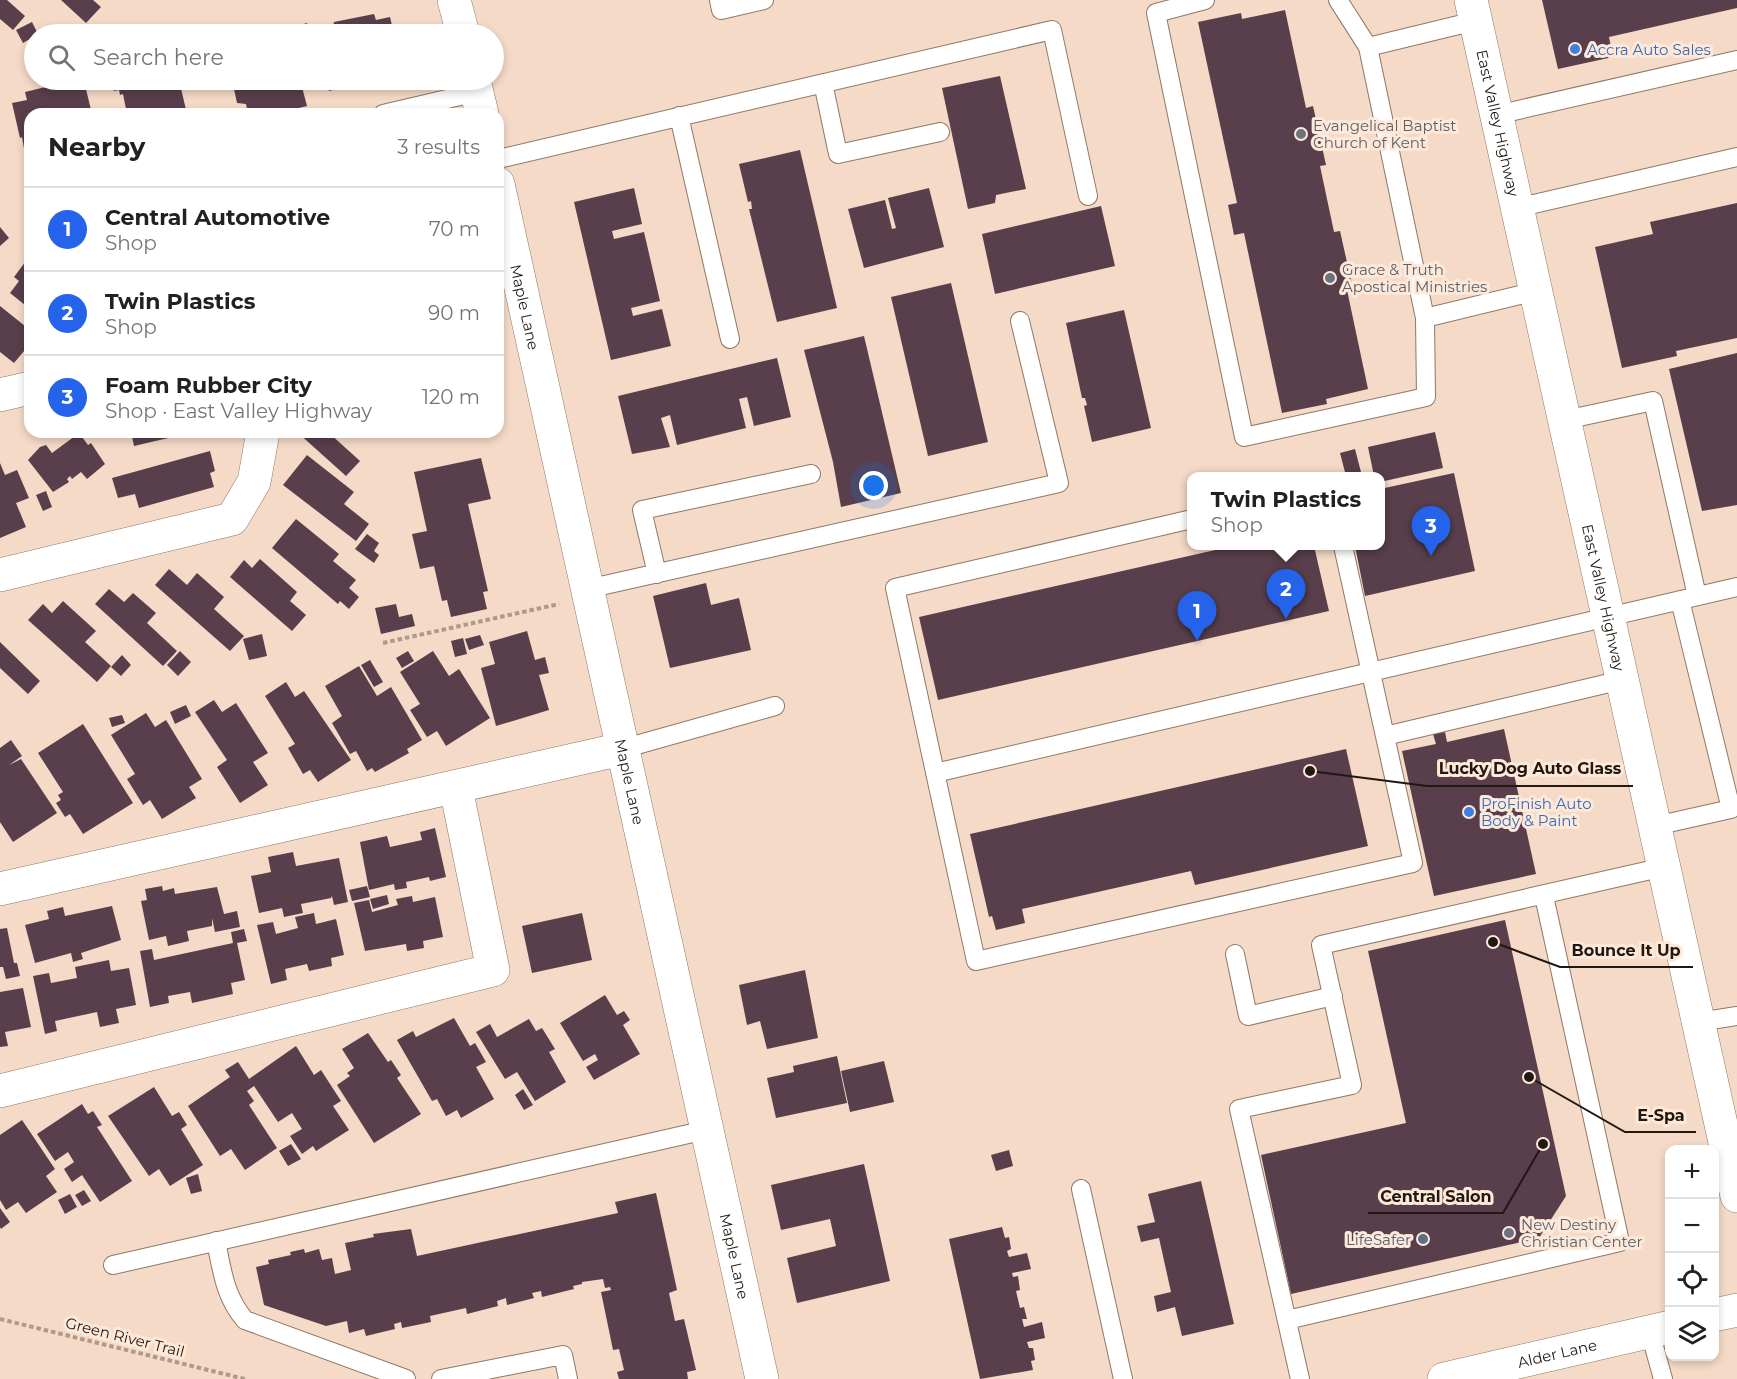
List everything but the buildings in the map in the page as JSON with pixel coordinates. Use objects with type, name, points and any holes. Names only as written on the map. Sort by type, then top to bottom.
[{"type":"street","points":[[454,0],[460,24]]},
{"type":"street","name":"East Valley Highway","points":[[1473,10],[1515,208],[1536,291],[1699,1023],[1731,1142],[1737,1196]]},
{"type":"street","name":"Maple Lane","points":[[504,240],[508,278],[588,593],[705,1130],[762,1379]]},
{"type":"street","points":[[0,394],[24,389]]},
{"type":"street","points":[[0,575],[232,519],[254,482],[261,438]]},
{"type":"street","points":[[0,890],[622,749]]},
{"type":"street","points":[[0,1091],[493,970],[456,788]]},
{"type":"street","points":[[1719,1314],[1737,1310]]},
{"type":"street","name":"Alder Lane","points":[[1444,1379],[1506,1372],[1660,1329]]},
{"type":"lane","points":[[719,0],[721,10],[764,0]]},
{"type":"lane","points":[[1205,0],[1156,13],[1244,437],[1426,397],[1425,318],[1368,47],[1338,0]]},
{"type":"lane","points":[[1368,47],[1473,10]]},
{"type":"lane","points":[[504,158],[1052,30],[1088,196]]},
{"type":"lane","points":[[1496,115],[1737,60]]},
{"type":"lane","points":[[823,83],[838,154],[940,132]]},
{"type":"lane","points":[[413,108],[477,95]]},
{"type":"lane","points":[[679,116],[730,339]]},
{"type":"lane","points":[[1515,208],[1737,157]]},
{"type":"lane","points":[[1425,318],[1536,291]]},
{"type":"lane","points":[[588,593],[657,574],[1059,483],[1020,321]]},
{"type":"lane","points":[[1565,420],[1653,401],[1731,809],[1655,826]]},
{"type":"lane","points":[[657,574],[642,510],[811,474]]},
{"type":"lane","points":[[1187,520],[895,588],[976,961],[1413,863],[1344,550]]},
{"type":"lane","points":[[935,773],[1371,674],[1607,616],[1737,587]]},
{"type":"lane","points":[[1385,736],[1623,680]]},
{"type":"lane","points":[[622,749],[775,706]]},
{"type":"lane","points":[[1300,1379],[1239,1109],[1352,1085],[1321,945],[1664,867]]},
{"type":"lane","points":[[1287,1320],[1620,1242],[1544,896]]},
{"type":"lane","points":[[1234,954],[1248,1016],[1333,996]]},
{"type":"lane","points":[[1699,1023],[1737,1016]]},
{"type":"lane","points":[[113,1265],[705,1130]]},
{"type":"lane","points":[[1081,1189],[1123,1379]]},
{"type":"lane","points":[[216,1241],[224,1286],[235,1309],[245,1320],[406,1379]]},
{"type":"lane","points":[[1660,1329],[1663,1379]]},
{"type":"lane","points":[[441,1379],[563,1355],[568,1379]]},
{"type":"path","points":[[383,643],[588,593]]},
{"type":"path","name":"Green River Trail","points":[[0,1318],[245,1379]]},
{"type":"place","name":"Accra Auto Sales","points":[[1575,49]]},
{"type":"place","name":"Evangelical Baptist Church of Kent","points":[[1301,134]]},
{"type":"place","name":"Grace & Truth Apostical Ministries","points":[[1330,278]]},
{"type":"place","name":"Foam Rubber City","points":[[1431,556]]},
{"type":"place","name":"Twin Plastics","points":[[1286,619]]},
{"type":"place","name":"Central Automotive","points":[[1197,641]]},
{"type":"place","name":"Lucky Dog Auto Glass","points":[[1310,771]]},
{"type":"place","name":"ProFinish Auto Body & Paint","points":[[1469,812]]},
{"type":"place","name":"Bounce It Up","points":[[1493,942]]},
{"type":"place","name":"E-Spa","points":[[1529,1077]]},
{"type":"place","name":"Central Salon","points":[[1543,1144]]},
{"type":"place","name":"New Destiny Christian Center","points":[[1509,1233]]},
{"type":"place","name":"LifeSafer","points":[[1423,1239]]}]
